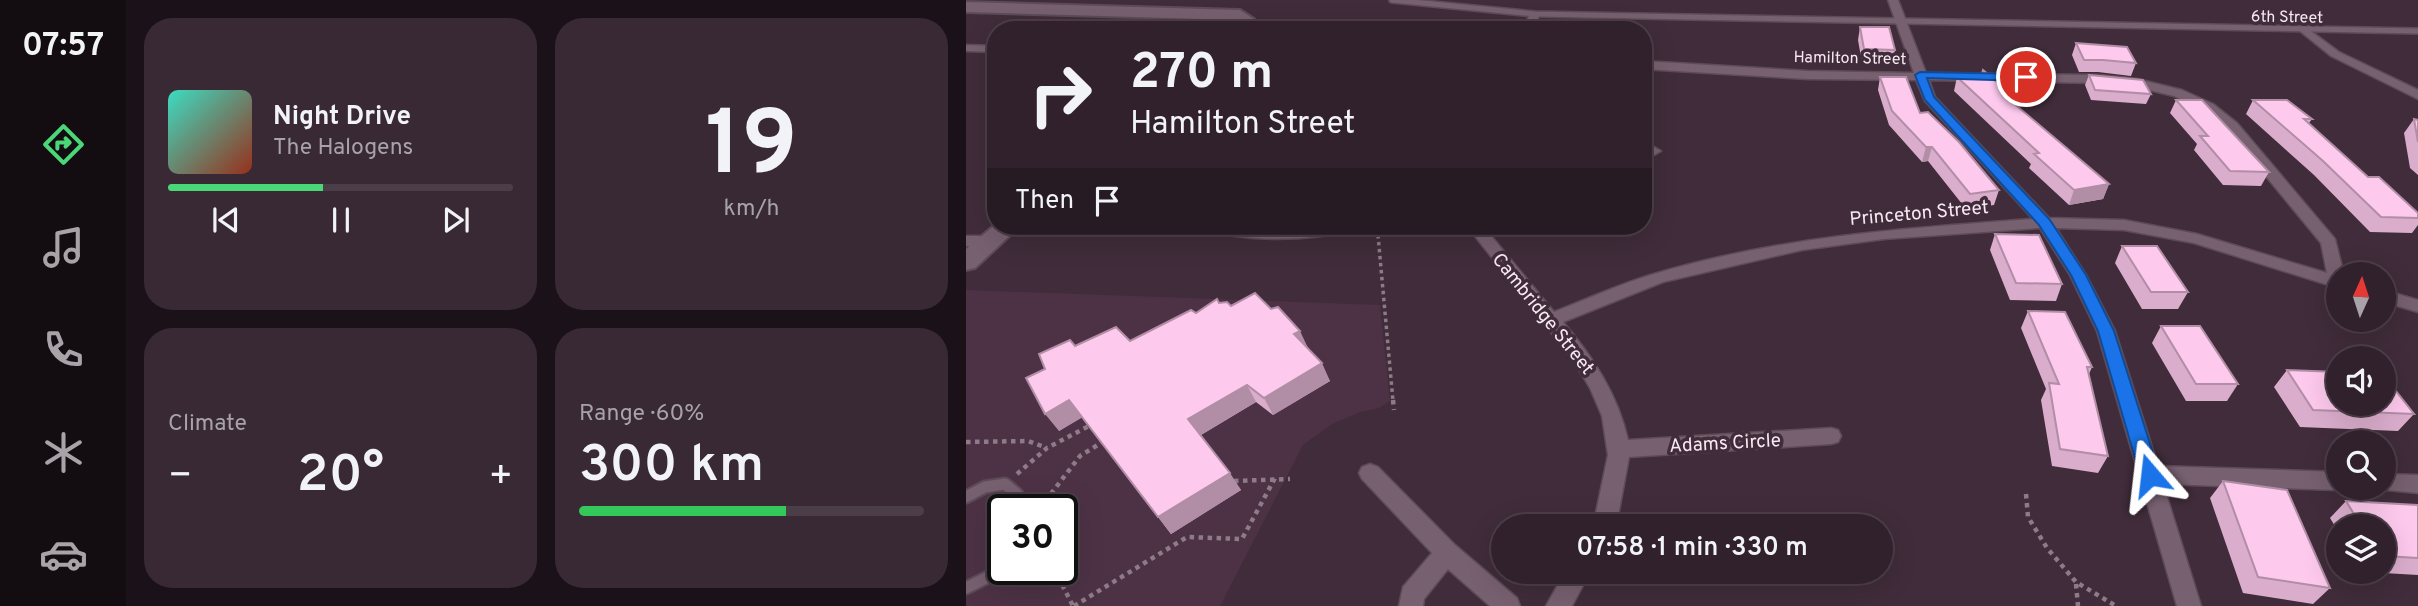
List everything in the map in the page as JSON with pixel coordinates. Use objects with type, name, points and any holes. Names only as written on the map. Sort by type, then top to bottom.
[{"type":"street","points":[[1893,0],[1929,98],[2045,223],[2078,275],[2106,331],[2189,606]]},
{"type":"street","points":[[966,7],[1232,14],[1238,21]]},
{"type":"street","points":[[1532,21],[1535,14]]},
{"type":"street","points":[[2304,29],[2335,54],[2416,92]]},
{"type":"street","points":[[966,48],[987,49]]},
{"type":"street","name":"Hamilton Street","points":[[1652,66],[1808,75],[2098,79],[2137,83],[2178,93],[2208,107],[2232,126],[2329,242],[2334,262]]},
{"type":"street","name":"Princeton Street","points":[[1550,320],[1658,278],[1802,245],[1884,234],[2045,223],[2124,225],[2197,240],[2326,278]]},
{"type":"street","name":"Cambridge Street","points":[[1482,235],[1594,374],[1609,404],[1619,449],[1606,514]]},
{"type":"street","points":[[966,262],[988,236]]},
{"type":"street","points":[[2396,300],[2418,306]]},
{"type":"street","name":"Adams Circle","points":[[1619,449],[1831,436]]},
{"type":"street","points":[[1370,473],[1447,553],[1508,606]]},
{"type":"street","points":[[2150,475],[2326,481]]},
{"type":"street","points":[[2396,483],[2418,484]]},
{"type":"street","points":[[1411,606],[1412,595],[1447,553]]},
{"type":"street","points":[[1558,606],[1571,584]]},
{"type":"lane","name":"6th Street","points":[[1392,0],[1535,14],[2418,31]]},
{"type":"lane","points":[[966,497],[985,487],[1005,484],[1017,494]]},
{"type":"lane","points":[[966,588],[987,578]]},
{"type":"path","points":[[1378,235],[1394,410]]},
{"type":"path","points":[[1017,474],[1047,449],[1089,426]]},
{"type":"path","points":[[966,442],[1028,441],[1047,449]]},
{"type":"path","points":[[1051,494],[1080,456],[1101,443]]},
{"type":"path","points":[[1062,585],[1073,606],[1187,537],[1242,539],[1275,478]]},
{"type":"path","points":[[1234,481],[1290,479]]},
{"type":"path","points":[[2025,494],[2028,517],[2047,548],[2076,582],[2116,606]]},
{"type":"path","points":[[2076,582],[2078,606]]},
{"type":"shaded area","points":[[966,290],[1380,305],[1390,401],[1379,408],[1360,412],[1332,424],[1303,445],[1220,606],[966,606]]},
{"type":"building","points":[[1860,27],[1889,27],[1895,50],[1864,49]]},
{"type":"building","points":[[2076,43],[2127,47],[2136,63],[2084,60]]},
{"type":"building","points":[[1983,70],[2018,100],[2011,101],[2109,184],[2074,190],[2034,154],[2039,153],[1957,77],[1981,78]]},
{"type":"building","points":[[2089,75],[2143,80],[2151,94],[2095,90]]},
{"type":"building","points":[[1880,77],[1906,77],[1920,113],[1928,112],[1959,142],[1999,190],[1970,194],[1932,147],[1926,147],[1892,111]]},
{"type":"building","points":[[2176,100],[2202,100],[2269,172],[2230,171],[2200,136],[2208,136]]},
{"type":"building","points":[[2253,100],[2287,100],[2312,119],[2304,119],[2368,177],[2379,177],[2418,213],[2418,218],[2381,217],[2323,161]]},
{"type":"building","points":[[2414,119],[2418,120],[2418,142]]},
{"type":"building","points":[[1995,234],[2039,235],[2062,284],[2016,283]]},
{"type":"building","points":[[2122,246],[2157,246],[2188,292],[2151,292]]},
{"type":"building","points":[[1255,293],[1271,309],[1278,307],[1300,331],[1294,334],[1322,363],[1264,398],[1247,385],[1188,419],[1230,473],[1158,517],[1069,400],[1045,414],[1026,378],[1045,369],[1039,354],[1070,340],[1075,346],[1116,327],[1130,341],[1191,310],[1196,313],[1217,299],[1219,303],[1227,302],[1231,306]]},
{"type":"building","points":[[2028,311],[2065,312],[2092,367],[2087,367],[2108,456],[2060,449],[2049,383],[2059,384]]},
{"type":"building","points":[[2161,326],[2200,326],[2238,384],[2196,384]]},
{"type":"building","points":[[2287,370],[2326,372],[2326,411],[2313,410]]},
{"type":"building","points":[[2396,391],[2414,414],[2396,413]]},
{"type":"building","points":[[2223,481],[2287,490],[2330,588],[2258,577]]},
{"type":"building","points":[[2346,501],[2418,505],[2418,558],[2396,557],[2396,514],[2354,514]]},
{"type":"route","points":[[2026,77],[1920,75],[1929,98],[2045,223],[2078,275],[2106,331],[2150,475]]}]
